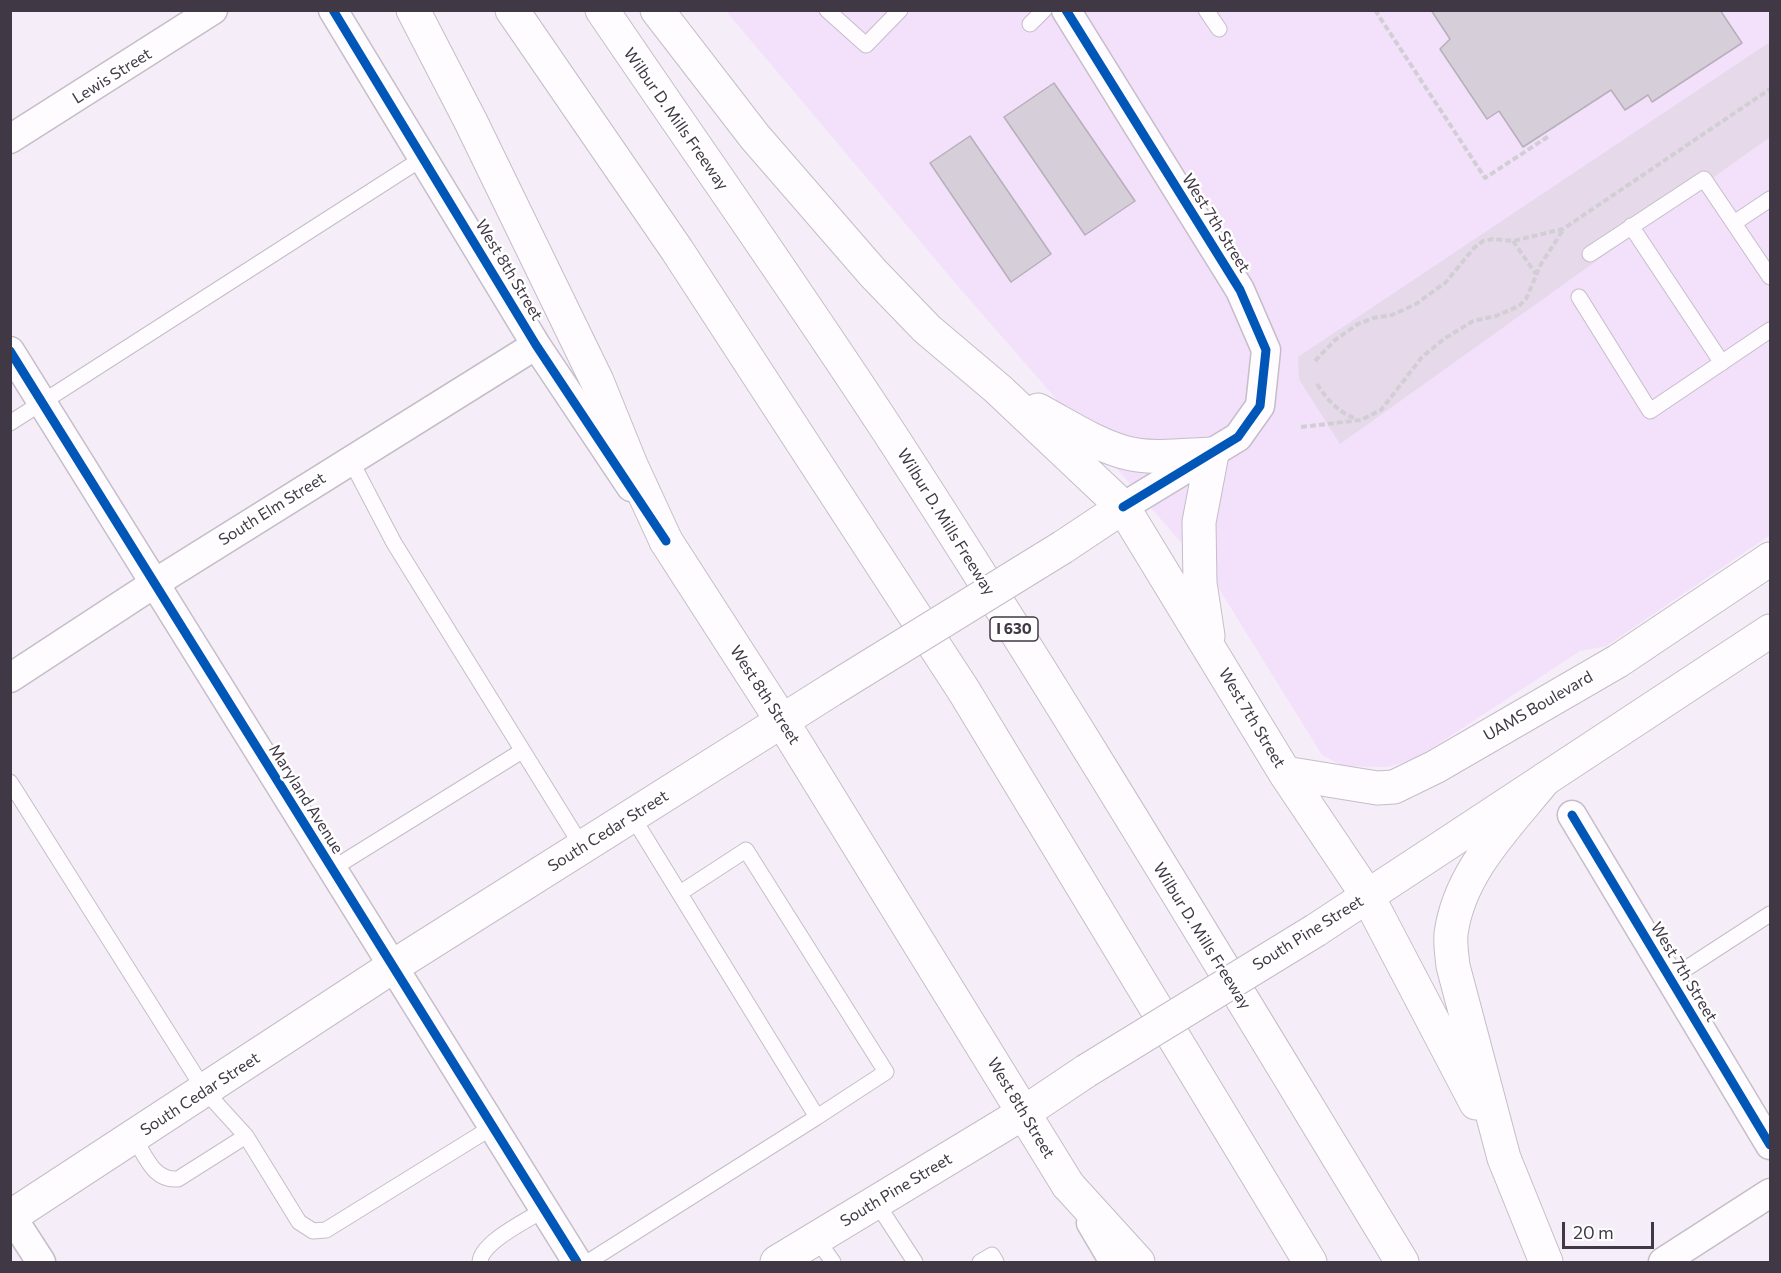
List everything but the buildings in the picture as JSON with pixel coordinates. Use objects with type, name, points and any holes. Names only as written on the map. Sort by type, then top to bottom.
[{"type":"main road","points":[[413,10],[470,120],[597,381],[631,465],[666,541]]},
{"type":"main road","points":[[513,10],[677,250],[963,691],[1310,1263]]},
{"type":"main road","name":"Wilbur D. Mills Freeway","points":[[602,10],[800,298],[996,599],[1402,1263]]},
{"type":"main road","points":[[657,10],[755,137],[873,273],[927,329],[998,389],[1096,441],[1125,453],[1159,456],[1212,454],[1199,522],[1200,583],[1210,650]]},
{"type":"main road","name":"West 7th Street","points":[[998,389],[1123,507],[1285,773],[1367,895],[1504,1158]]},
{"type":"main road","name":"South Cedar Street","points":[[11,1216],[134,1138],[392,967],[831,690],[1063,547],[1123,507]]},
{"type":"main road","name":"West 8th Street","points":[[666,541],[782,721],[1068,1185]]},
{"type":"main road","name":"UAMS Boulevard","points":[[1285,773],[1377,788],[1394,787],[1435,767],[1618,661],[1770,559]]},
{"type":"main road","name":"South Pine Street","points":[[777,1263],[825,1250],[876,1202],[1316,930],[1770,631]]},
{"type":"main road","points":[[1545,779],[1469,877],[1458,904],[1451,936],[1453,966],[1504,1158],[1546,1263]]},
{"type":"main road","points":[[1068,1185],[1137,1263]]},
{"type":"street","name":"Lewis Street","points":[[10,139],[213,10]]},
{"type":"street","name":"West 8th Street","points":[[333,10],[536,345],[666,541]]},
{"type":"street","name":"West 7th Street","points":[[1066,10],[1240,290],[1266,350],[1260,406],[1238,437],[1212,454]]},
{"type":"street","name":"South Elm Street","points":[[10,678],[350,459],[536,345]]},
{"type":"street","name":"Maryland Avenue","points":[[10,351],[578,1263]]},
{"type":"street","name":"South Cedar Street","points":[[1123,507],[1212,454]]},
{"type":"street","name":"West 7th Street","points":[[1572,815],[1770,1145]]},
{"type":"street","name":"West 8th Street","points":[[1068,1185],[1114,1263]]},
{"type":"street","points":[[1663,1263],[1770,1193]]},
{"type":"street","points":[[11,1216],[40,1263]]},
{"type":"lane","points":[[827,10],[866,45],[900,10]]},
{"type":"lane","points":[[1030,24],[1044,10]]},
{"type":"lane","points":[[1206,10],[1219,29]]},
{"type":"lane","points":[[10,423],[423,158]]},
{"type":"lane","points":[[1590,254],[1704,179],[1770,278]]},
{"type":"lane","points":[[1734,223],[1770,199]]},
{"type":"lane","points":[[1631,226],[1722,363]]},
{"type":"lane","points":[[1579,297],[1650,411],[1770,330]]},
{"type":"lane","points":[[350,459],[394,543],[583,848]]},
{"type":"lane","points":[[332,869],[522,751]]},
{"type":"lane","points":[[10,782],[205,1091],[246,1136],[299,1221],[313,1231],[326,1230],[494,1126]]},
{"type":"lane","points":[[632,816],[817,1117]]},
{"type":"lane","points":[[588,1263],[886,1072],[746,850],[680,893]]},
{"type":"lane","points":[[1670,979],[1770,914]]},
{"type":"lane","points":[[134,1138],[157,1174],[168,1179],[178,1179],[246,1136]]},
{"type":"lane","points":[[876,1202],[915,1263]]},
{"type":"lane","points":[[480,1263],[480,1257],[491,1243],[545,1209]]},
{"type":"lane","points":[[980,1263],[992,1255],[996,1263]]},
{"type":"path","points":[[1375,10],[1485,178],[1549,136]]},
{"type":"path","points":[[1315,361],[1335,340],[1358,324],[1373,318],[1392,315],[1416,304],[1446,282],[1474,248],[1483,241],[1493,239],[1513,242],[1563,229],[1770,89]]},
{"type":"path","points":[[1301,427],[1361,420],[1381,410],[1422,357],[1444,339],[1473,321],[1496,316],[1519,306],[1526,299],[1536,274],[1563,229]]},
{"type":"path","points":[[1513,242],[1536,274]]},
{"type":"path","points":[[1317,384],[1326,398],[1345,415],[1361,420]]},
{"type":"shaded area","points":[[726,11],[1770,11],[1770,535],[1606,646],[1580,651],[1415,759],[1387,767],[1343,766],[1322,755],[1213,579],[957,285]]},
{"type":"shaded area","points":[[1770,42],[1770,137],[1340,444],[1299,379],[1298,357]]},
{"type":"cycle path","points":[[333,10],[536,345],[666,541]]},
{"type":"cycle path","points":[[1066,10],[1240,290],[1266,350],[1260,406],[1238,437],[1123,507]]},
{"type":"cycle path","points":[[10,351],[577,1262]]},
{"type":"cycle path","points":[[1572,815],[1770,1145]]}]
